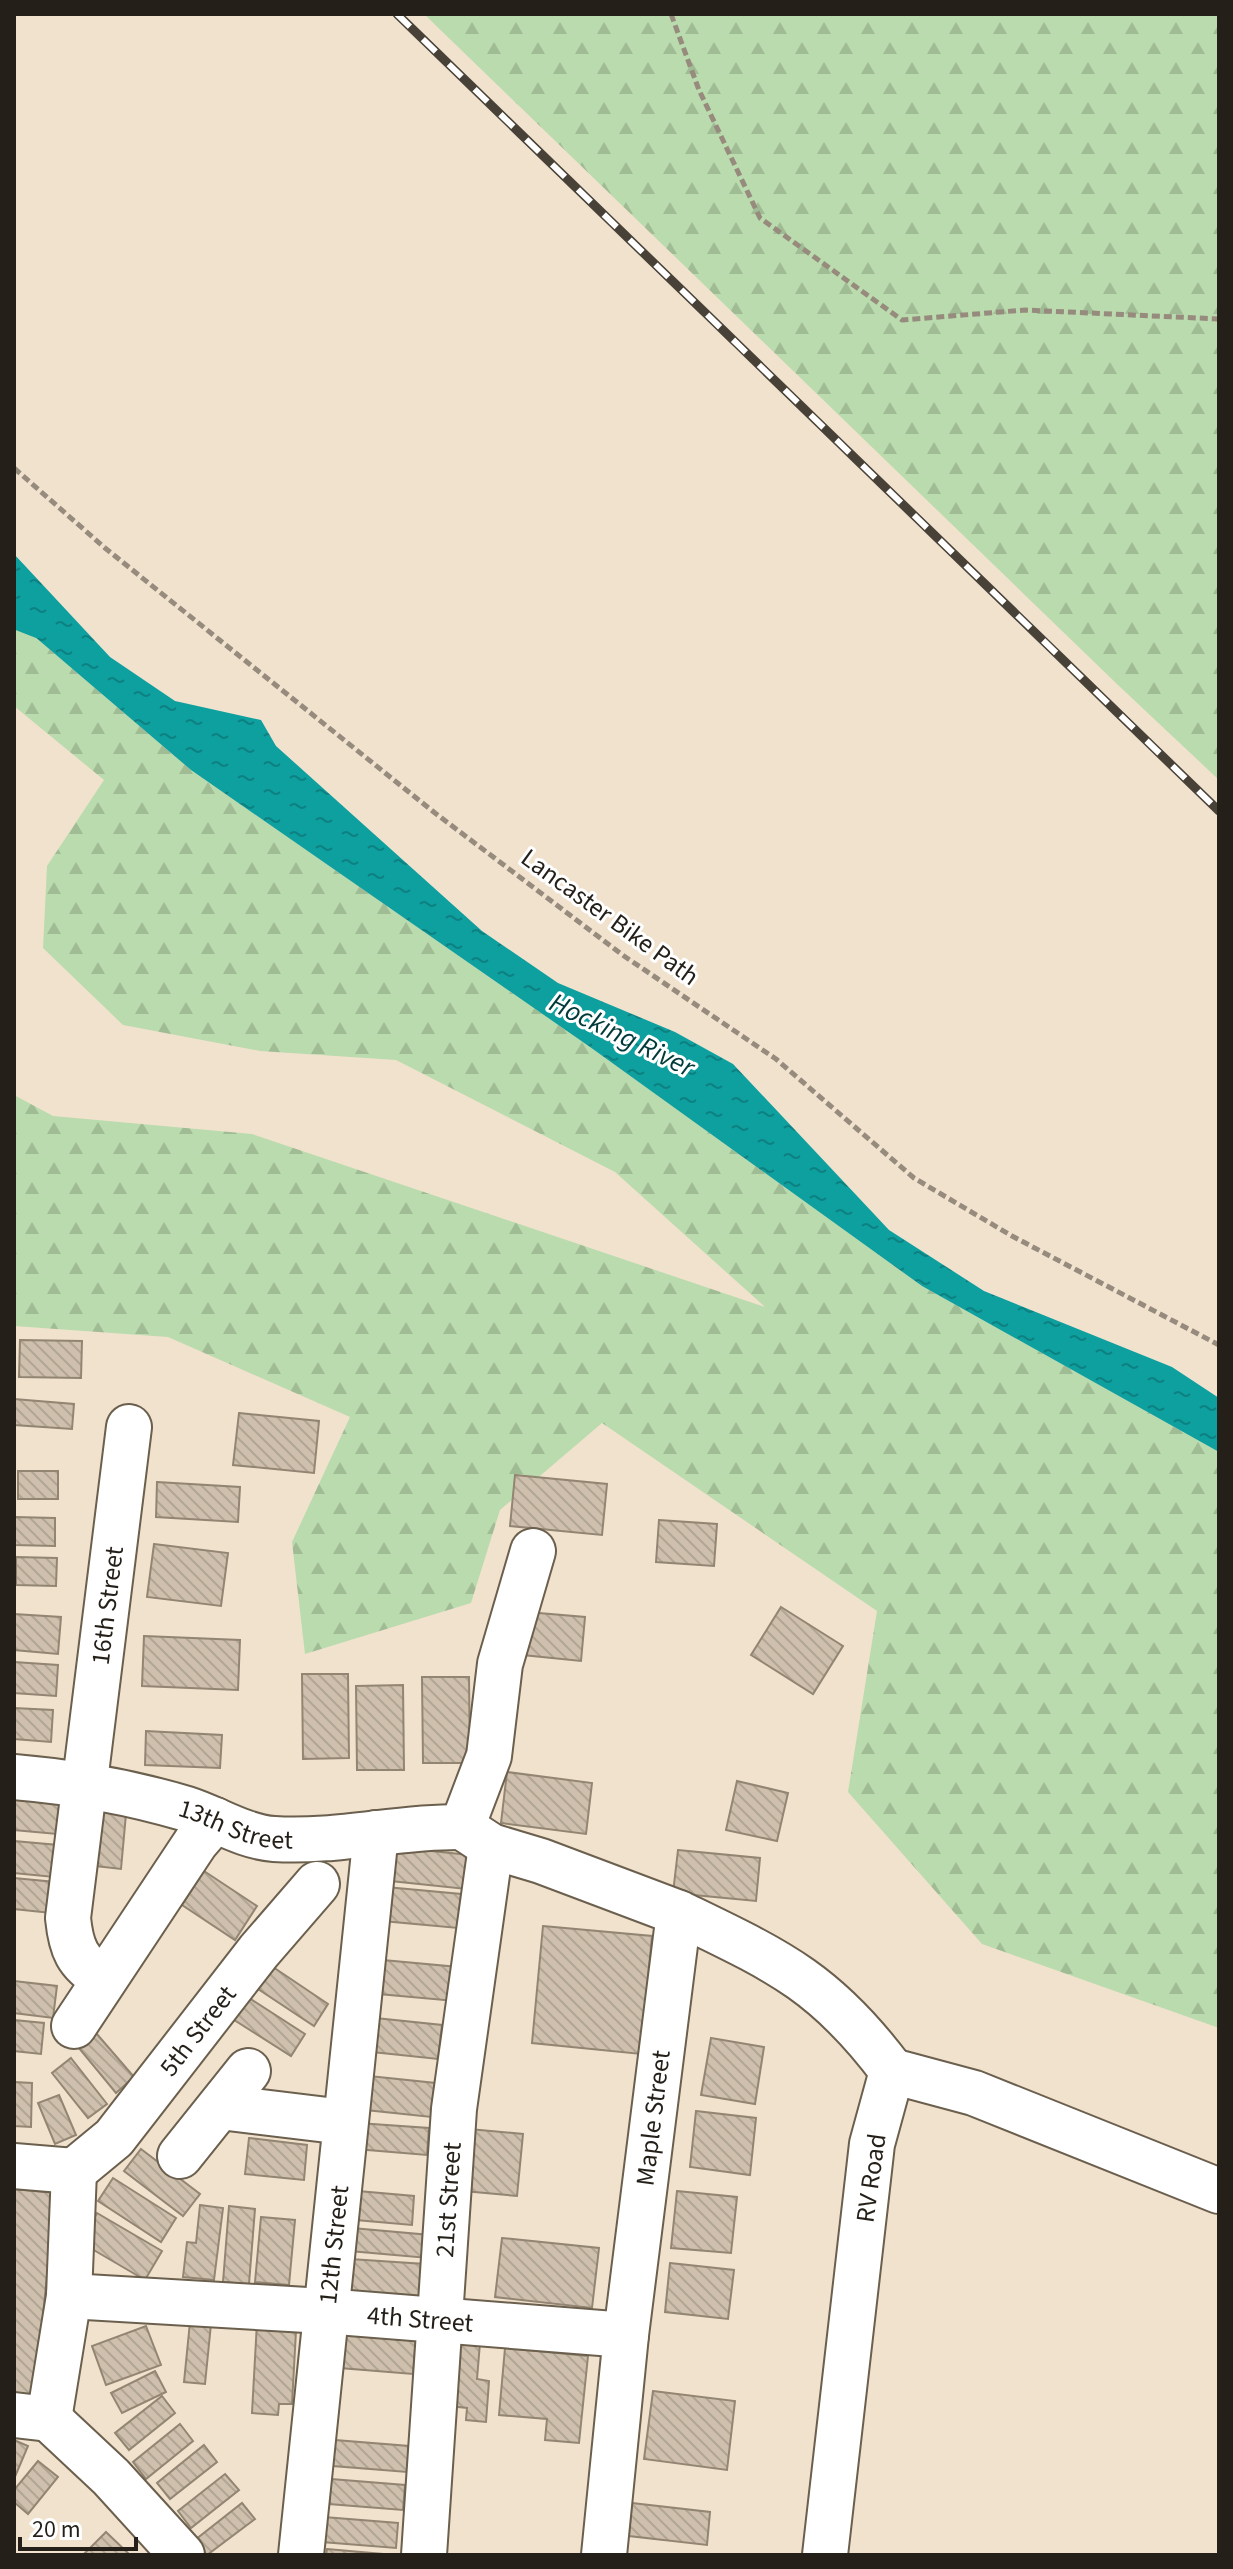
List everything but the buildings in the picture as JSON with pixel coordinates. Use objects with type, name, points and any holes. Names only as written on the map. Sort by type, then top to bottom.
[{"type":"lane","name":"16th Street","points":[[103,1978],[83,1966],[70,1944],[68,1918],[129,1427]]},
{"type":"lane","name":"21st Street","points":[[424,2555],[476,1837],[500,1664],[533,1551]]},
{"type":"lane","name":"13th Street","points":[[14,1777],[84,1783],[271,1839],[376,1833],[416,1827],[476,1837]]},
{"type":"lane","points":[[74,2026],[196,1842],[215,1820]]},
{"type":"lane","name":"12th Street","points":[[301,2555],[376,1833]]},
{"type":"lane","points":[[476,1837],[679,1913],[787,1966],[818,1988],[860,2029],[892,2071],[974,2093],[1219,2191]]},
{"type":"lane","points":[[271,1839],[364,1934]]},
{"type":"lane","name":"5th Street","points":[[74,2171],[114,2138],[259,1951],[317,1884]]},
{"type":"lane","name":"Maple Street","points":[[604,2555],[626,2335],[679,1913]]},
{"type":"lane","points":[[180,2156],[248,2071]]},
{"type":"lane","name":"RV Road","points":[[825,2555],[872,2144],[892,2071]]},
{"type":"lane","points":[[220,2107],[344,2122]]},
{"type":"lane","points":[[14,2166],[74,2171],[69,2296],[32,2417],[111,2477],[182,2555]]},
{"type":"lane","name":"4th Street","points":[[69,2296],[324,2311],[626,2335]]},
{"type":"path","points":[[671,14],[699,90],[760,218],[902,320],[1025,310],[1219,319]]},
{"type":"path","name":"Lancaster Bike Path","points":[[14,468],[105,548],[435,813],[624,956],[776,1059],[914,1178],[1012,1236],[1219,1345]]},
{"type":"green space","points":[[424,14],[1219,14],[1219,780],[1118,685]]},
{"type":"green space","points":[[14,619],[191,770],[590,1047],[922,1286],[1219,1452],[1219,2028],[982,1944],[848,1792],[877,1611],[602,1423],[500,1510],[471,1603],[305,1654],[292,1542],[350,1417],[168,1337],[14,1326],[14,1095],[53,1116],[252,1134],[765,1307],[615,1172],[396,1060],[260,1051],[123,1025],[43,948],[47,866],[104,780],[14,706]]},
{"type":"water","name":"Hocking River","points":[[14,554],[110,657],[175,701],[261,720],[276,746],[482,931],[558,983],[675,1032],[733,1064],[889,1230],[984,1291],[1172,1367],[1219,1398],[1219,1452],[922,1286],[590,1047],[191,770],[14,619]]},
{"type":"waterway","points":[[14,623],[37,632]]},
{"type":"railway","points":[[397,14],[1219,811]]}]
